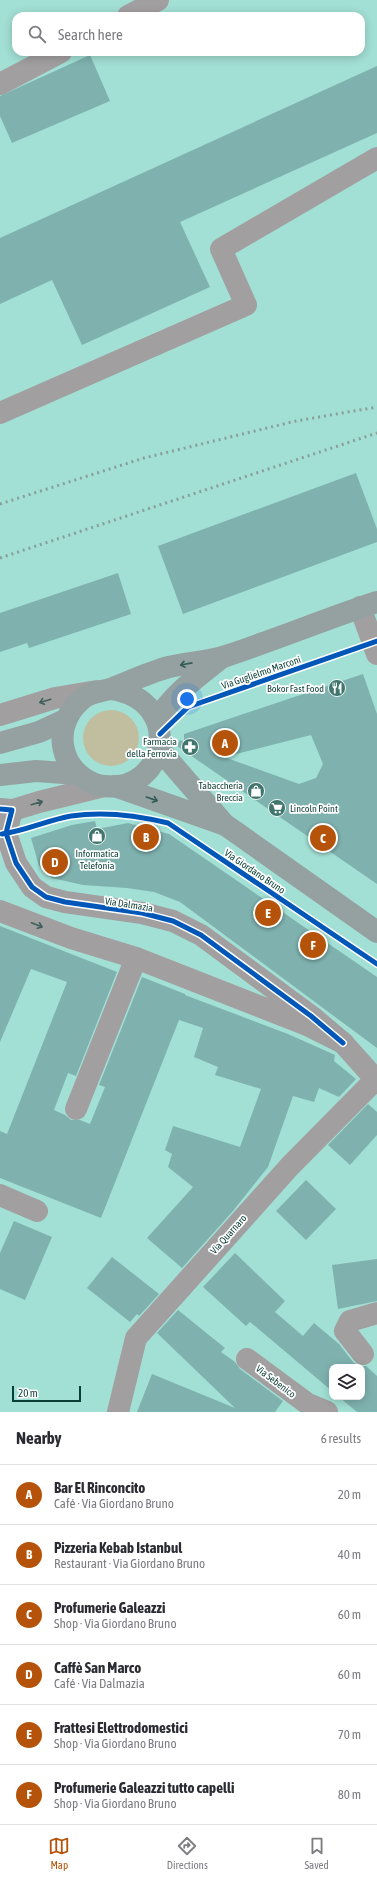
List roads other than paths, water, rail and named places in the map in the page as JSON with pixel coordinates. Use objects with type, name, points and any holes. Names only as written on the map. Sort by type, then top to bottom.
[{"type":"main road","points":[[104,690],[125,691],[138,698],[149,708],[157,720],[160,734],[159,749],[154,762],[145,774],[133,782],[109,786],[90,782],[78,774],[68,762],[63,749],[62,734],[65,720],[72,708],[83,698],[104,690],[136,678],[169,667],[224,657],[369,605]]},
{"type":"main road","points":[[157,720],[165,707],[180,690],[224,657]]},
{"type":"main road","points":[[0,743],[39,732],[65,720]]},
{"type":"main road","name":"Via Giordano Bruno","points":[[159,749],[224,824],[377,932]]},
{"type":"main road","points":[[0,775],[36,771],[78,774]]},
{"type":"main road","name":"Via Giordano Bruno","points":[[109,786],[224,824]]},
{"type":"street","points":[[136,12],[158,0]]},
{"type":"street","points":[[0,84],[53,56]]},
{"type":"street","points":[[0,413],[246,305],[221,249],[377,158]]},
{"type":"street","points":[[369,605],[377,654]]},
{"type":"street","points":[[0,715],[55,698],[104,690]]},
{"type":"street","points":[[4,811],[109,786]]},
{"type":"street","name":"Via Dalmazia","points":[[4,811],[6,833],[16,863],[32,886],[46,897],[65,902],[142,914],[167,920],[202,935],[311,1016],[343,1043],[377,1080]]},
{"type":"street","name":"Via Dalmazia","points":[[0,911],[71,938],[136,958],[307,1025],[343,1043]]},
{"type":"street","points":[[76,1110],[136,958]]},
{"type":"street","name":"Via Quarnaro","points":[[118,1412],[136,1338],[290,1166],[377,1080]]},
{"type":"street","points":[[0,1195],[37,1211]]},
{"type":"street","points":[[364,1354],[345,1330],[350,1321],[377,1313]]},
{"type":"street","name":"Via Sebenico","points":[[247,1359],[313,1410]]},
{"type":"railway","points":[[0,504],[144,458],[296,421],[377,407]]},
{"type":"railway","points":[[0,558],[377,433]]},
{"type":"place","name":"Bokor Fast Food","points":[[337,688]]},
{"type":"place","name":"Bar El Rinconcito","points":[[225,743]]},
{"type":"place","name":"Farmacia della Ferrovia","points":[[190,747]]},
{"type":"place","name":"Tabaccheria Breccia","points":[[256,791]]},
{"type":"place","name":"Lincoln Point","points":[[277,808]]},
{"type":"place","name":"Informatica Telefonia","points":[[97,836]]},
{"type":"place","name":"Pizzeria Kebab Istanbul","points":[[146,837]]},
{"type":"place","name":"Profumerie Galeazzi","points":[[323,838]]},
{"type":"place","name":"Caffè San Marco","points":[[55,862]]},
{"type":"place","name":"Frattesi Elettrodomestici","points":[[268,913]]},
{"type":"place","name":"Profumerie Galeazzi tutto capelli","points":[[313,945]]}]
